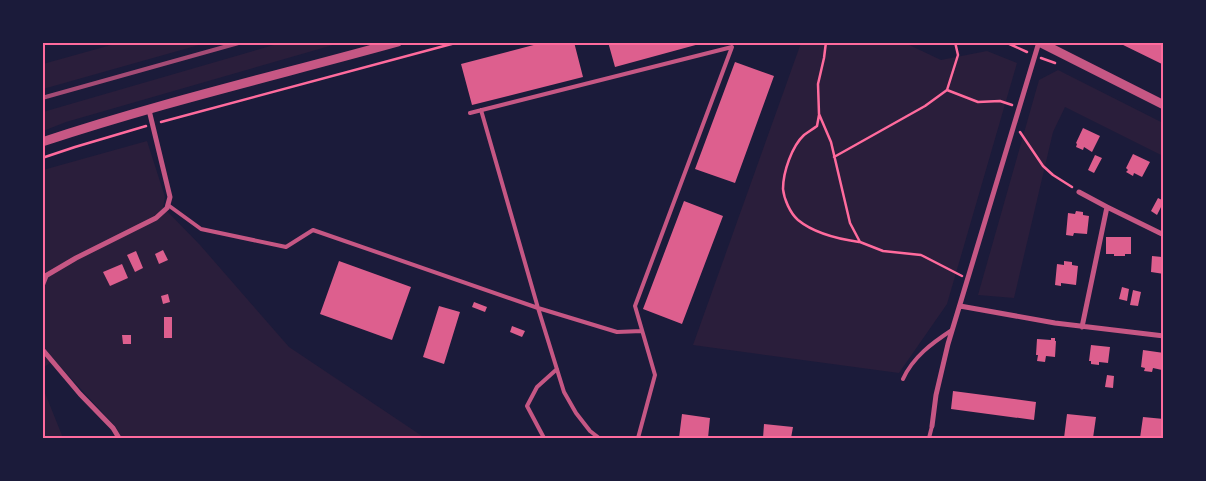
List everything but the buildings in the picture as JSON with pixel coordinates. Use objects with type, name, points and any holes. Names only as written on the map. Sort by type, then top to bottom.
[{"type":"street","points":[[42,142],[149,110],[398,42]]},
{"type":"street","points":[[932,426],[936,395],[952,330],[1039,43],[1164,105]]},
{"type":"street","points":[[42,286],[44,277],[76,258],[156,218],[165,211],[168,205],[169,192],[149,110]]},
{"type":"street","points":[[1079,192],[1164,236]]},
{"type":"street","points":[[1082,327],[1107,207]]},
{"type":"street","points":[[960,306],[1082,327],[1164,336]]},
{"type":"street","points":[[42,349],[80,394],[113,428],[119,438]]},
{"type":"lane","points":[[470,113],[732,47],[635,306],[655,375],[638,438]]},
{"type":"lane","points":[[481,110],[564,392],[576,413],[590,431],[599,438]]},
{"type":"lane","points":[[168,205],[201,229],[286,247],[314,230],[538,308],[617,332],[642,332]]},
{"type":"lane","points":[[903,379],[918,356],[936,340],[952,330]]},
{"type":"lane","points":[[544,438],[528,406],[537,387],[557,369]]},
{"type":"lane","points":[[929,438],[932,426]]},
{"type":"path","points":[[433,42],[434,48]]},
{"type":"path","points":[[42,158],[152,125],[459,42]]},
{"type":"path","points":[[826,42],[818,84],[819,114],[817,126],[803,136],[792,151],[786,168],[783,189],[787,205],[797,219],[815,230],[836,238],[860,242],[883,250],[921,255],[968,279]]},
{"type":"path","points":[[834,157],[924,106],[947,90],[958,54],[956,43],[967,42]]},
{"type":"path","points":[[1005,42],[1057,64]]},
{"type":"path","points":[[1013,46],[1015,42]]},
{"type":"path","points":[[947,90],[978,102],[1000,101],[1019,108]]},
{"type":"path","points":[[819,114],[830,142],[850,223],[860,242]]},
{"type":"path","points":[[1014,124],[1047,170],[1079,192]]},
{"type":"shaded area","points":[[122,42],[206,43],[43,89],[43,64]]},
{"type":"shaded area","points":[[284,42],[340,43],[66,122],[43,131],[43,112]]},
{"type":"shaded area","points":[[801,43],[905,43],[941,60],[987,51],[1017,63],[947,304],[899,373],[693,345]]},
{"type":"shaded area","points":[[1058,70],[1163,123],[1163,156],[1065,107],[1053,132],[1014,298],[978,295],[1039,80]]},
{"type":"shaded area","points":[[147,141],[165,197],[163,207],[200,245],[289,347],[425,438],[122,438],[115,426],[54,360],[43,368],[43,170]]},
{"type":"shaded area","points":[[43,388],[63,438],[43,438]]},
{"type":"railway","points":[[42,98],[242,42]]}]
